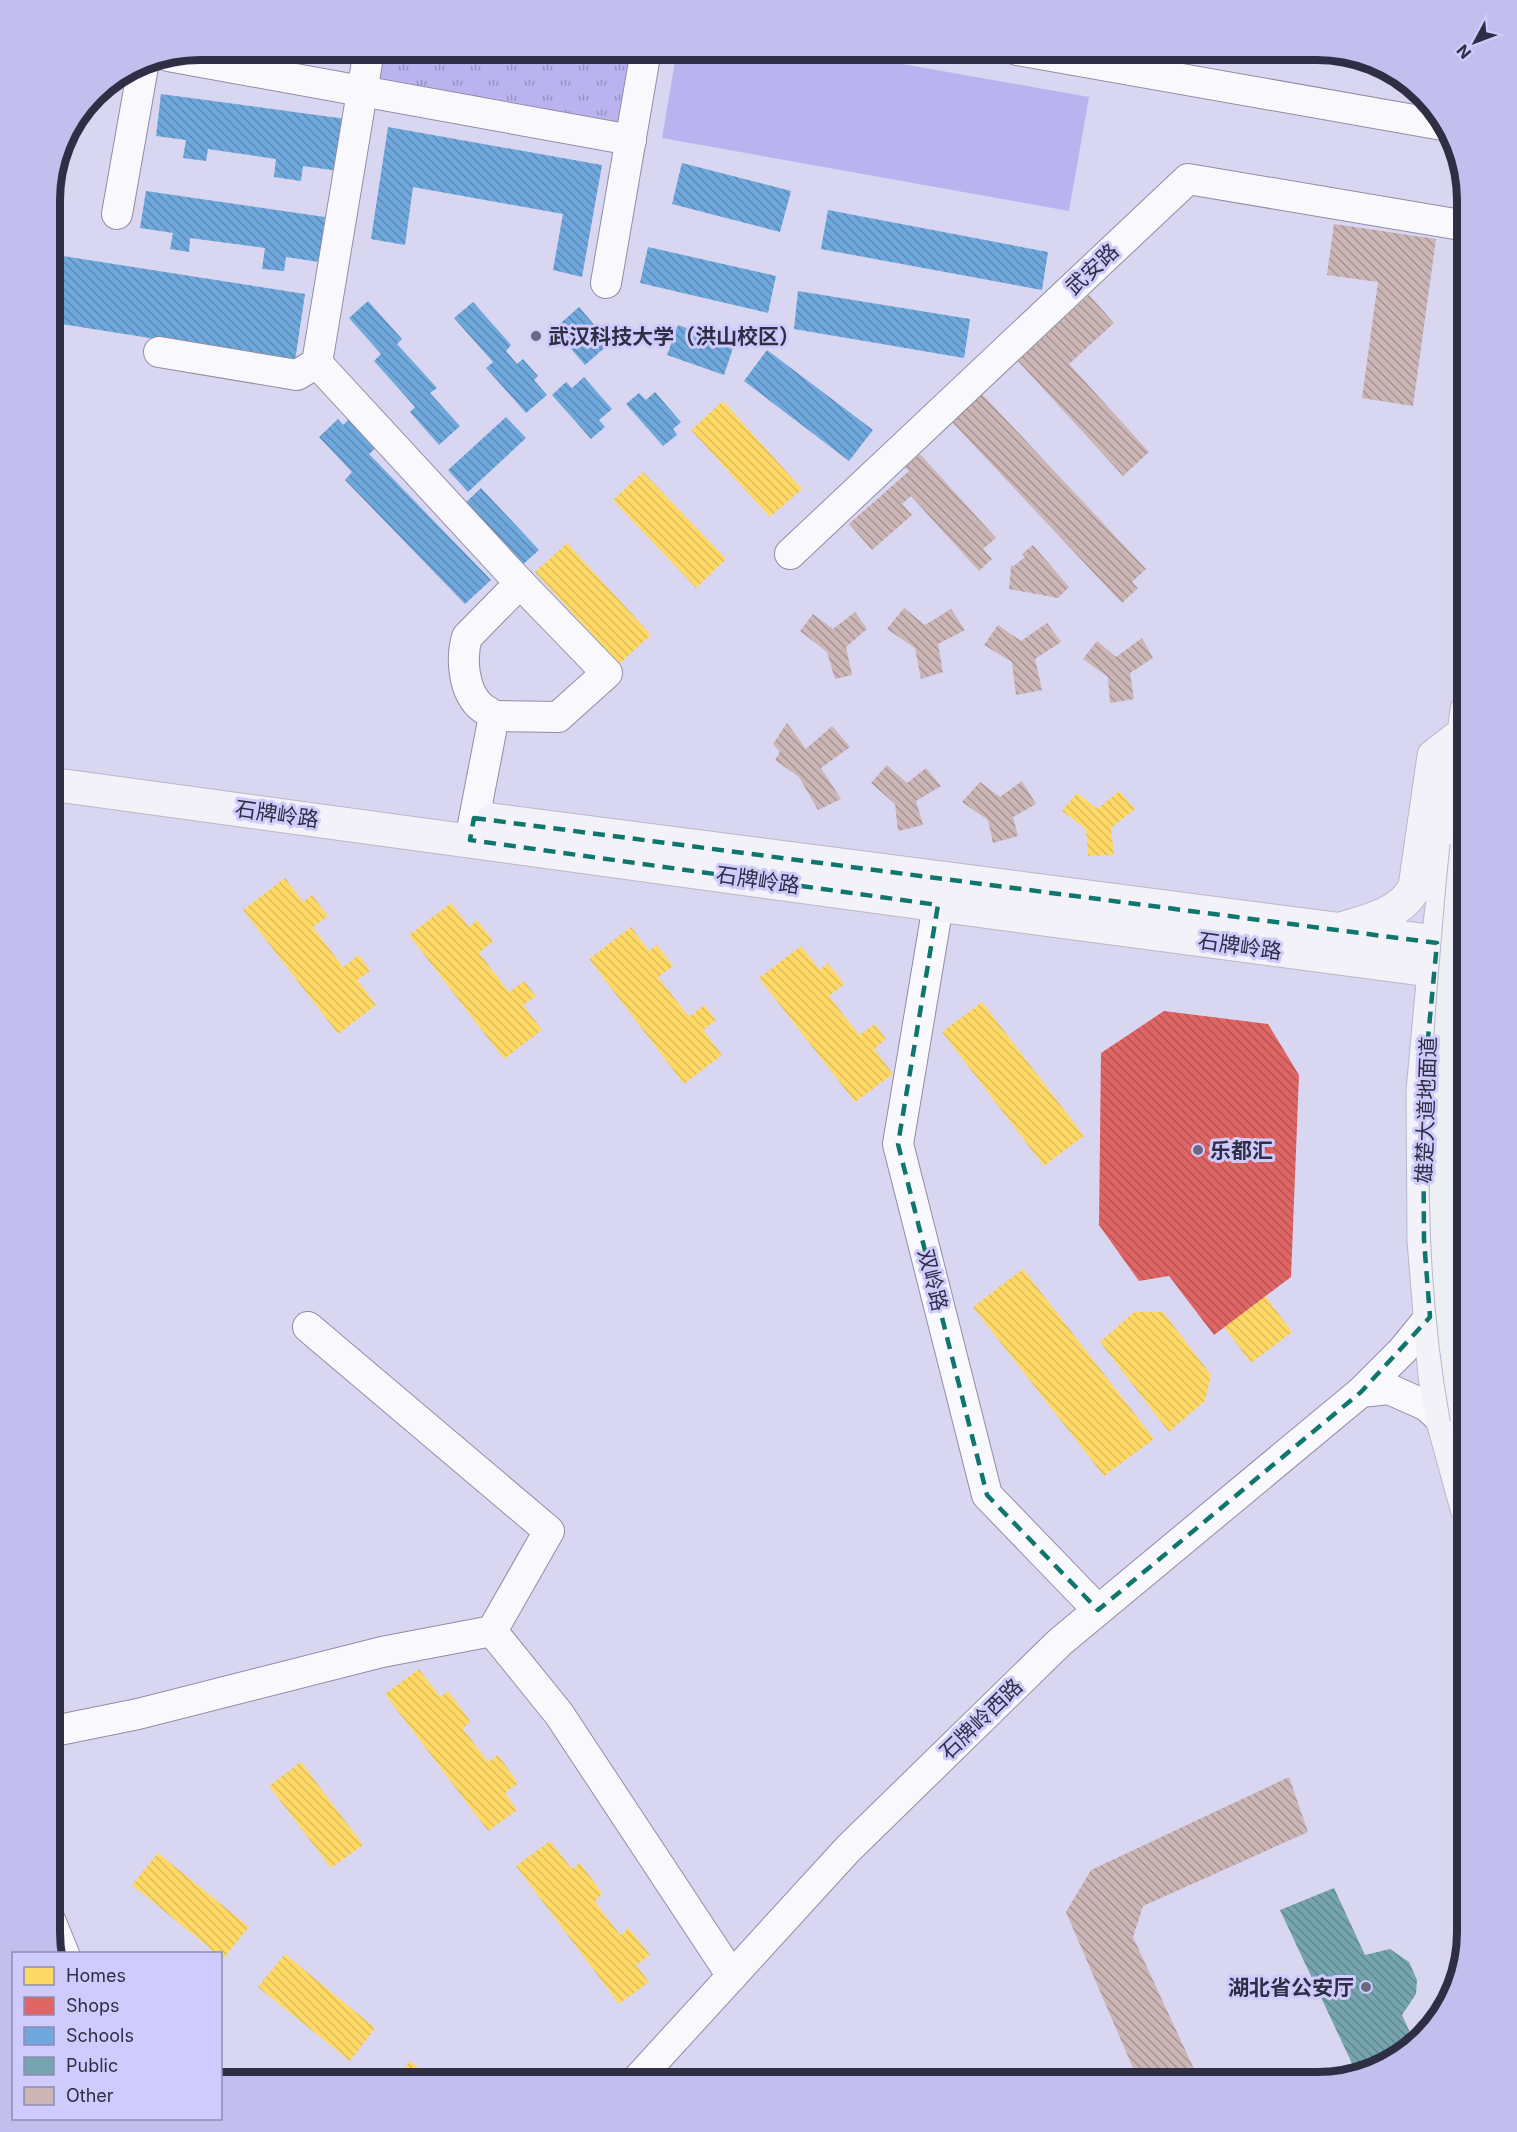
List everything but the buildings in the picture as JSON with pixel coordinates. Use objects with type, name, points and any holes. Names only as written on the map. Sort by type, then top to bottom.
[{"type":"highway","points":[[1455,1419],[1455,1342],[1449,1282],[1445,1156],[1450,1035],[1457,957]]},
{"type":"main road","points":[[1340,930],[1389,912],[1410,898],[1415,886],[1434,756],[1457,731]]},
{"type":"main road","name":"石牌岭路","points":[[60,763],[938,906],[1446,954]]},
{"type":"main road","name":"石牌岭路","points":[[60,784],[472,829],[1340,930],[1446,954],[1457,965]]},
{"type":"main road","name":"雄楚大道地面道","points":[[1455,1419],[1435,1376],[1424,1240],[1424,1092],[1446,954],[1457,826]]},
{"type":"street","points":[[190,60],[631,140]]},
{"type":"street","points":[[159,352],[297,375],[317,363],[367,60]]},
{"type":"street","points":[[606,283],[644,60]]},
{"type":"street","points":[[1074,60],[1434,123]]},
{"type":"street","points":[[117,214],[142,73]]},
{"type":"street","name":"武安路","points":[[789,554],[1188,179],[1457,224]]},
{"type":"street","points":[[317,363],[520,583],[608,672],[558,717],[494,716],[478,704],[469,691],[464,648],[467,637],[520,583]]},
{"type":"street","points":[[472,829],[494,716]]},
{"type":"street","name":"双岭路","points":[[938,906],[898,1144],[987,1496],[1098,1610]]},
{"type":"street","name":"石牌岭西路","points":[[644,2072],[848,1849],[1060,1642],[1361,1392],[1403,1350],[1430,1317]]},
{"type":"street","points":[[60,1730],[138,1714],[382,1652],[492,1631],[549,1531],[308,1327]]},
{"type":"street","points":[[1361,1392],[1389,1389],[1455,1419]]},
{"type":"street","points":[[492,1631],[558,1714],[732,1976]]},
{"type":"highlighted area","points":[[474,818],[1437,943],[1423,1091],[1424,1240],[1430,1317],[1361,1392],[1098,1610],[987,1495],[898,1144],[938,905],[470,840]]},
{"type":"green space","points":[[367,60],[644,60],[631,140],[361,91]]},
{"type":"green space","points":[[675,60],[880,60],[1089,97],[1069,211],[662,138]]},
{"type":"place","name":"武汉科技大学（洪山校区）","points":[[536,336]]},
{"type":"place","name":"乐都汇","points":[[1198,1150]]},
{"type":"place","name":"湖北省公安厅","points":[[1366,1987]]}]
